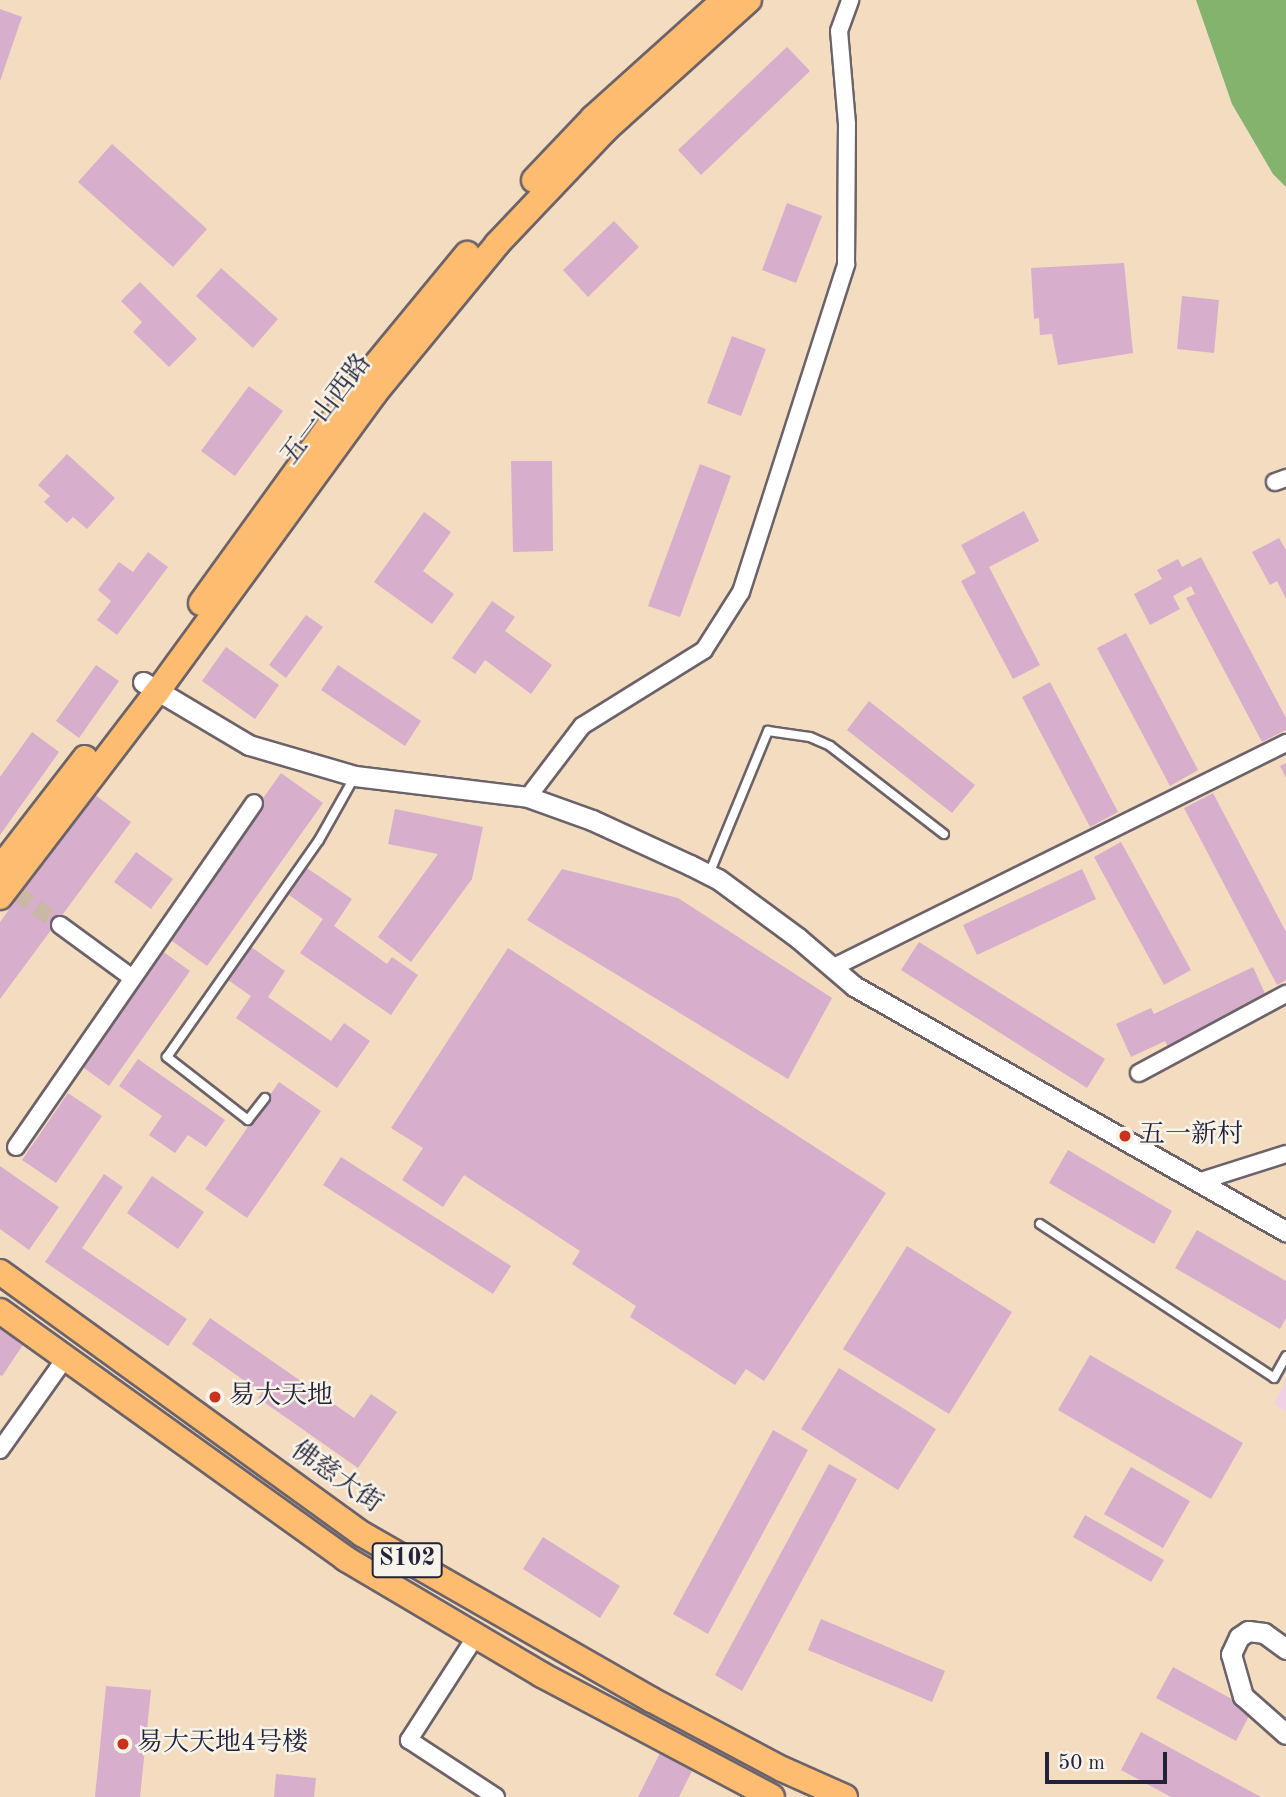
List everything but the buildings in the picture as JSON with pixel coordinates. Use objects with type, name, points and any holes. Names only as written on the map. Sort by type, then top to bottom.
[{"type":"main road","name":"五一山西路","points":[[6,886],[150,687],[359,385],[484,234],[593,118],[724,0]]},
{"type":"main road","name":"五一山西路","points":[[150,687],[374,394],[497,244],[605,130],[749,0]]},
{"type":"main road","name":"佛慈大街","points":[[0,1272],[362,1534],[652,1700],[782,1769],[845,1797]]},
{"type":"main road","name":"S102","points":[[0,1311],[64,1360],[346,1559],[542,1675],[772,1797]]},
{"type":"street","points":[[528,797],[582,726],[705,650],[741,592],[846,264],[847,124],[839,31],[850,0]]},
{"type":"street","points":[[150,687],[249,745],[355,776],[528,797],[592,820],[709,874],[798,938],[854,986],[1286,1231]]},
{"type":"street","points":[[832,968],[1286,743]]},
{"type":"street","points":[[16,1147],[131,977],[254,803]]},
{"type":"street","points":[[60,925],[131,977]]},
{"type":"street","points":[[1139,1073],[1286,994]]},
{"type":"street","points":[[1201,1181],[1286,1154]]},
{"type":"street","points":[[0,1450],[64,1360]]},
{"type":"street","points":[[1286,1649],[1264,1633],[1248,1631],[1239,1637],[1231,1654],[1243,1696],[1286,1734]]},
{"type":"street","points":[[476,1636],[409,1740],[496,1797]]},
{"type":"lane","points":[[709,874],[768,731],[810,737],[830,746],[944,834]]},
{"type":"lane","points":[[265,1098],[248,1120],[167,1057],[319,840],[355,776]]},
{"type":"lane","points":[[1040,1224],[1274,1378],[1286,1356]]},
{"type":"shaded area","points":[[1286,1379],[1286,1412],[1274,1404]]},
{"type":"green space","points":[[1196,0],[1286,0],[1286,187],[1273,174],[1232,104]]},
{"type":"tunnel","points":[[17,893],[60,925]]},
{"type":"place","name":"五一新村","points":[[1125,1136]]},
{"type":"place","name":"易大天地","points":[[215,1397]]},
{"type":"place","name":"易大天地4号楼","points":[[123,1744]]}]
